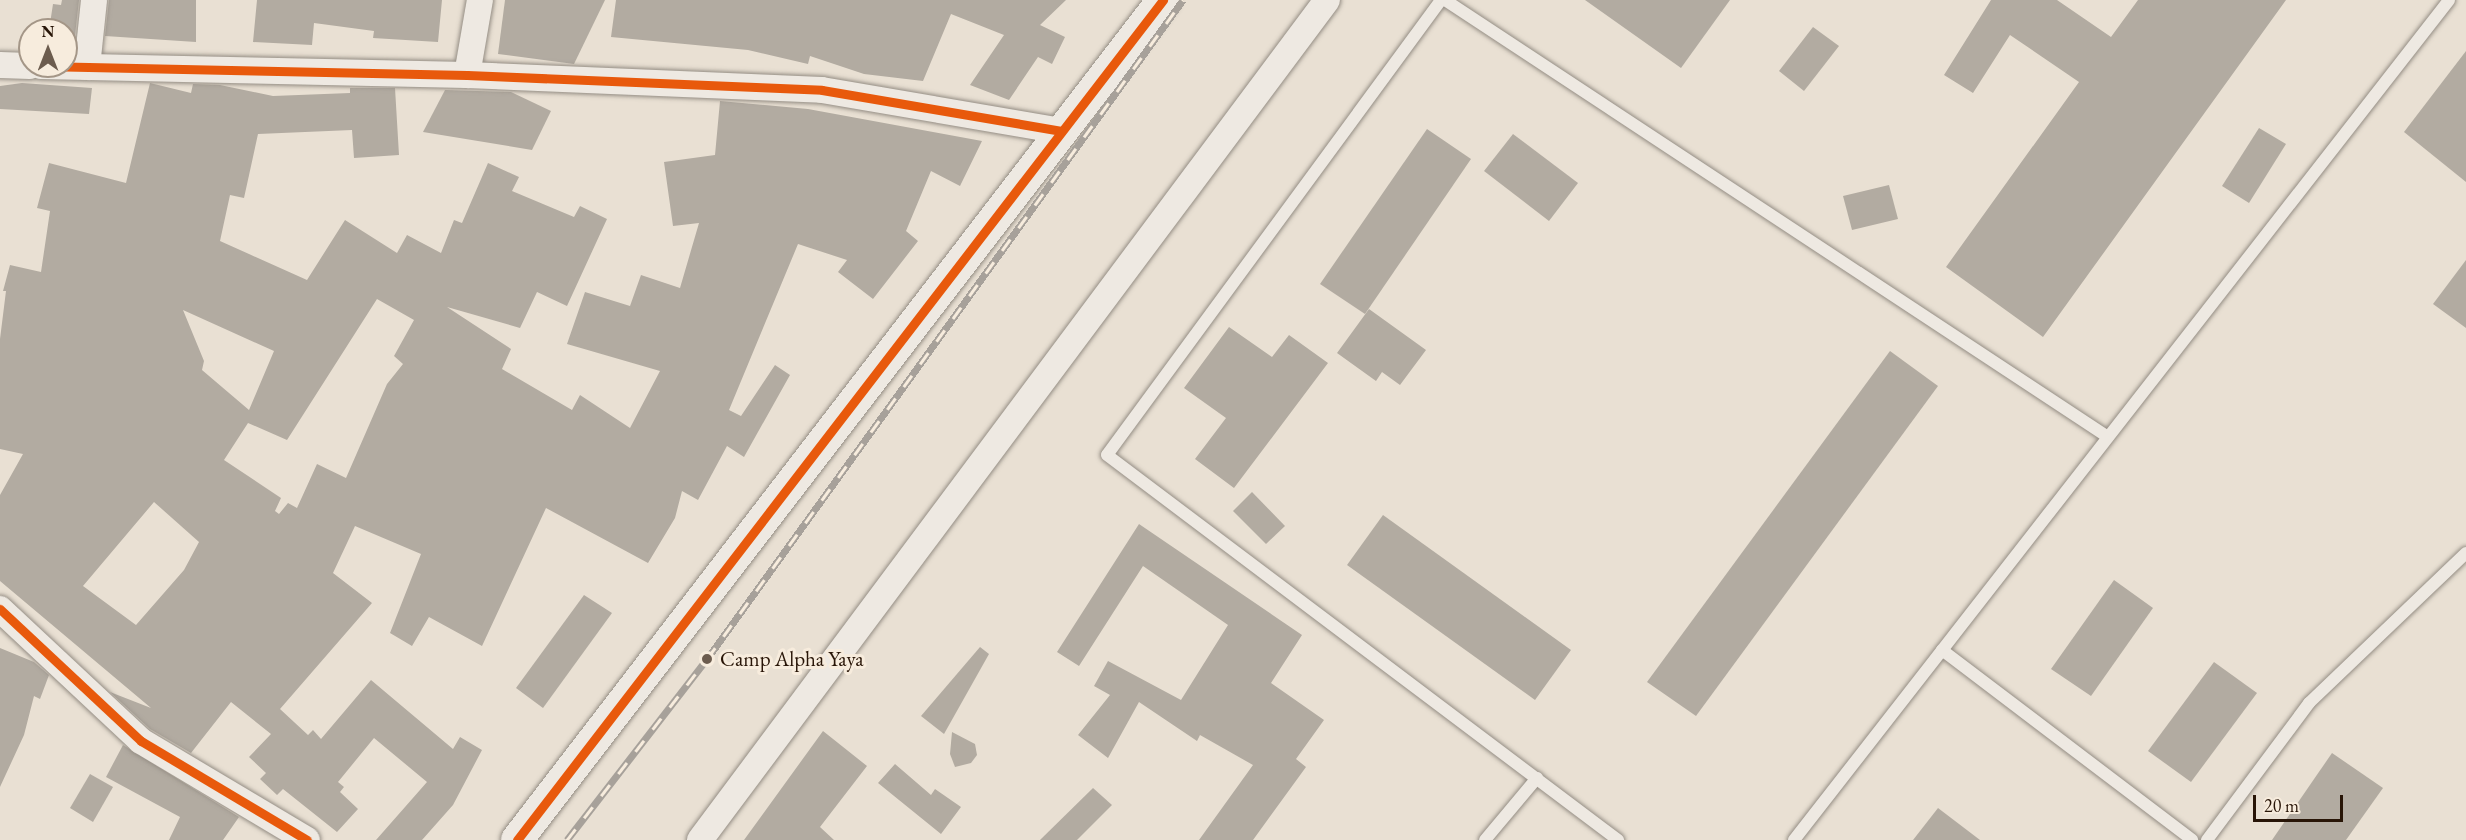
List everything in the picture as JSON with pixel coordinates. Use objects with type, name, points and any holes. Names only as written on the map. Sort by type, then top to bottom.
[{"type":"street","points":[[87,67],[94,0]]},
{"type":"street","points":[[467,75],[480,0]]},
{"type":"street","points":[[518,840],[1163,0]]},
{"type":"street","points":[[700,840],[1327,0]]},
{"type":"street","points":[[0,65],[18,66]]},
{"type":"street","points":[[78,67],[467,75],[822,90],[1062,131]]},
{"type":"street","points":[[0,609],[141,741],[307,840]]},
{"type":"lane","points":[[1618,840],[1107,455],[1443,0],[2108,437]]},
{"type":"lane","points":[[1794,840],[2449,0]]},
{"type":"lane","points":[[2207,840],[2309,703],[2466,553]]},
{"type":"lane","points":[[1942,650],[2192,840]]},
{"type":"lane","points":[[1485,840],[1537,778]]},
{"type":"building","points":[[62,0],[79,0],[77,18],[51,18],[53,4],[61,5]]},
{"type":"building","points":[[109,0],[196,0],[196,42],[105,36]]},
{"type":"building","points":[[257,0],[442,0],[438,42],[373,38],[374,31],[314,23],[312,45],[253,42]]},
{"type":"building","points":[[505,0],[605,0],[574,64],[498,54]]},
{"type":"building","points":[[616,0],[1066,0],[1040,25],[1065,37],[1052,64],[1038,57],[1009,100],[970,85],[1004,35],[951,14],[923,81],[864,74],[810,56],[808,64],[748,50],[611,37]]},
{"type":"building","points":[[1585,0],[1730,0],[1681,68]]},
{"type":"building","points":[[1991,0],[2057,0],[2111,37],[2138,0],[2286,0],[2043,337],[1946,267],[2079,82],[2010,35],[1973,93],[1944,75]]},
{"type":"building","points":[[1813,27],[1839,46],[1804,91],[1779,71]]},
{"type":"building","points":[[2466,51],[2466,182],[2404,132]]},
{"type":"building","points":[[22,83],[92,88],[89,114],[0,109],[0,86]]},
{"type":"building","points":[[150,83],[191,93],[193,84],[220,85],[273,96],[350,93],[350,88],[395,88],[399,155],[354,158],[352,130],[258,134],[244,198],[230,195],[220,241],[307,280],[345,220],[397,253],[407,235],[441,253],[454,220],[462,223],[488,163],[519,177],[512,191],[574,217],[580,206],[607,219],[567,306],[537,292],[520,328],[447,307],[511,349],[502,369],[572,410],[580,395],[630,428],[660,371],[567,344],[585,292],[630,306],[641,275],[680,288],[699,223],[673,226],[664,162],[715,155],[720,101],[808,109],[982,141],[960,186],[931,171],[906,231],[918,241],[873,299],[838,272],[847,260],[798,244],[729,410],[741,416],[775,365],[790,375],[744,457],[727,446],[698,500],[682,491],[675,518],[648,563],[546,508],[482,646],[429,617],[412,646],[390,633],[421,554],[355,526],[333,573],[372,603],[280,709],[308,735],[313,730],[321,739],[371,680],[453,749],[460,737],[482,750],[453,805],[422,840],[376,840],[427,782],[374,738],[338,782],[344,787],[340,792],[358,809],[337,832],[283,789],[277,795],[260,779],[266,773],[249,757],[271,734],[231,702],[191,753],[150,729],[110,692],[151,708],[0,581],[0,495],[23,454],[0,449],[0,339],[6,291],[3,291],[10,265],[41,272],[50,211],[37,208],[49,163],[126,183]],"holes":[[[377,299],[414,320],[394,356],[403,364],[387,384],[346,478],[317,464],[297,508],[288,503],[279,514],[275,511],[281,498],[224,460],[248,423],[287,440]],[[183,310],[274,351],[249,410],[202,370],[204,361]],[[154,502],[199,542],[184,570],[136,625],[83,586]]]},
{"type":"building","points":[[445,90],[511,92],[551,111],[532,150],[423,132]]},
{"type":"building","points":[[2259,128],[2286,144],[2249,203],[2222,186]]},
{"type":"building","points":[[1427,129],[1471,159],[1365,314],[1320,284]]},
{"type":"building","points":[[1513,134],[1578,183],[1549,221],[1484,171]]},
{"type":"building","points":[[1889,185],[1898,219],[1852,230],[1843,196]]},
{"type":"building","points":[[2466,260],[2466,328],[2433,304]]},
{"type":"building","points":[[1369,309],[1426,350],[1400,385],[1382,372],[1376,381],[1337,353]]},
{"type":"building","points":[[1229,327],[1272,357],[1289,335],[1328,363],[1234,488],[1195,459],[1226,418],[1184,388]]},
{"type":"building","points":[[1890,351],[1938,386],[1696,716],[1647,682]]},
{"type":"building","points":[[1252,492],[1285,526],[1266,544],[1233,511]]},
{"type":"building","points":[[1383,515],[1571,650],[1535,700],[1347,565]]},
{"type":"building","points":[[1139,524],[1302,635],[1271,683],[1324,720],[1296,759],[1306,767],[1253,840],[1199,840],[1253,765],[1200,735],[1197,741],[1139,702],[1108,758],[1078,735],[1110,695],[1094,686],[1108,661],[1181,700],[1228,625],[1143,566],[1079,666],[1057,652]]},
{"type":"building","points":[[2114,580],[2153,608],[2091,696],[2051,669]]},
{"type":"building","points":[[584,595],[612,613],[543,708],[516,688]]},
{"type":"building","points":[[980,647],[989,654],[944,734],[921,716]]},
{"type":"building","points":[[0,648],[34,662],[49,675],[40,699],[34,696],[24,735],[0,787]]},
{"type":"building","points":[[2214,662],[2257,693],[2191,782],[2148,751]]},
{"type":"building","points":[[823,731],[867,766],[820,827],[834,840],[744,840]]},
{"type":"building","points":[[952,732],[975,744],[977,755],[971,763],[955,767],[950,754]]},
{"type":"building","points":[[123,745],[239,817],[223,840],[169,840],[180,817],[106,777]]},
{"type":"building","points":[[2332,753],[2383,788],[2346,840],[2272,840]]},
{"type":"building","points":[[895,764],[931,795],[935,789],[961,807],[941,834],[878,783]]},
{"type":"building","points":[[90,774],[113,787],[93,822],[70,808]]},
{"type":"building","points":[[1093,788],[1112,805],[1077,840],[1040,840]]},
{"type":"building","points":[[1938,808],[1980,840],[1913,840]]},
{"type":"railway","points":[[567,840],[707,659],[1183,0]]},
{"type":"cycle path","points":[[517,840],[1163,0]]},
{"type":"cycle path","points":[[78,67],[467,75],[822,90],[1062,131]]},
{"type":"cycle path","points":[[0,609],[141,741],[307,840]]},
{"type":"place","name":"Camp Alpha Yaya","points":[[707,659]]}]
